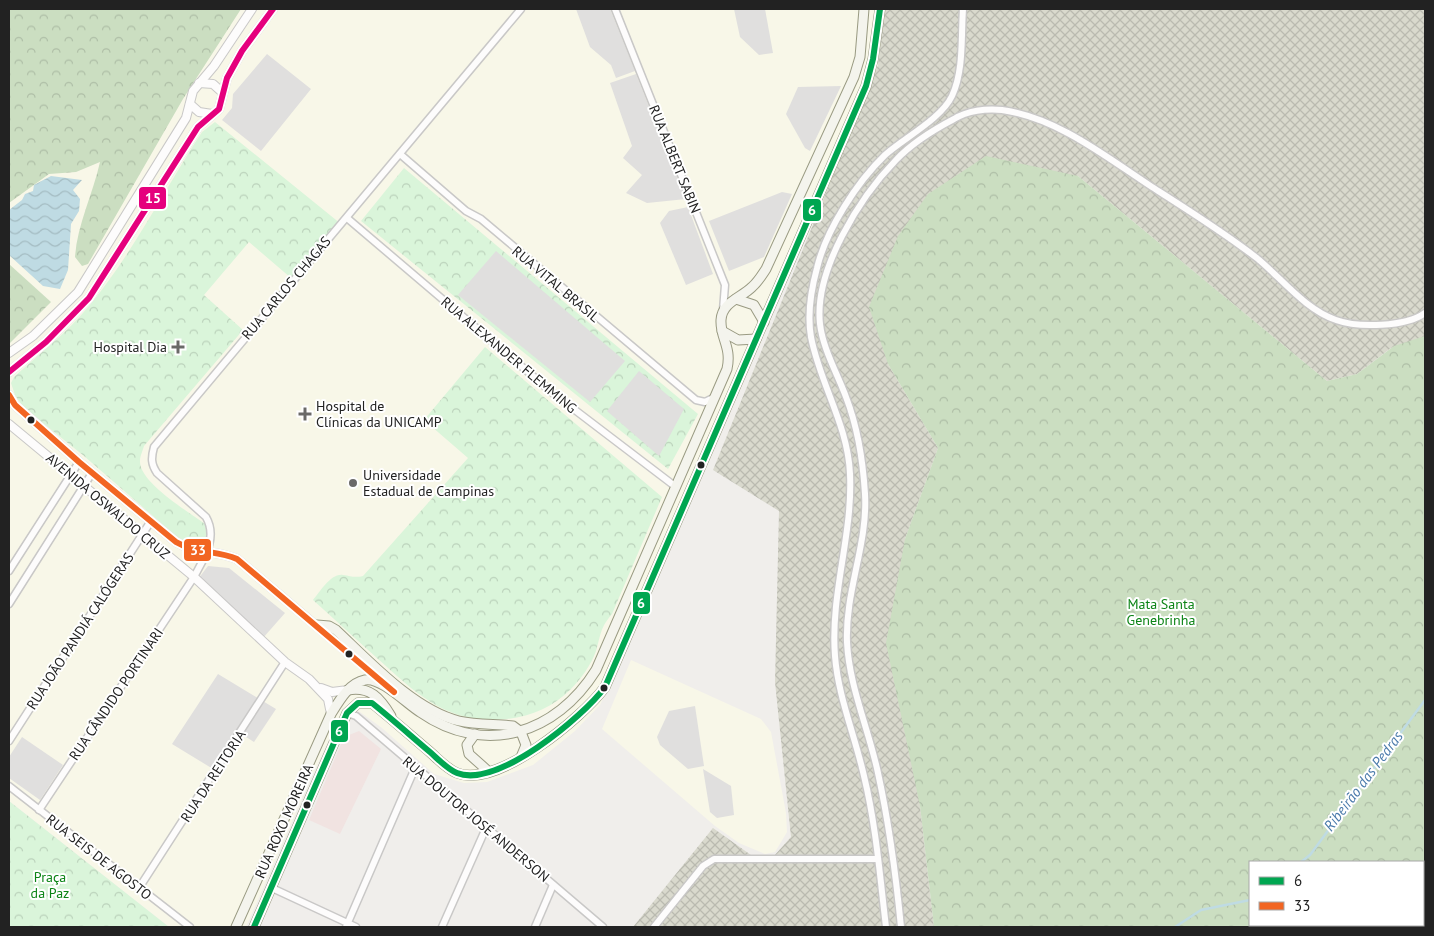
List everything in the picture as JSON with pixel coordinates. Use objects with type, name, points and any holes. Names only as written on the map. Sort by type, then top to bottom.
[{"type":"main road","points":[[348,690],[356,684],[369,680],[394,692],[435,722],[475,734],[521,732],[553,718],[578,696],[588,683],[596,670],[716,396],[730,357],[722,331],[721,317],[723,311],[751,288],[766,269],[854,77],[860,58],[864,9]]},
{"type":"main road","points":[[350,710],[364,702],[372,704],[453,771],[472,776],[521,758],[562,731],[597,698],[605,687],[866,86],[873,59],[880,9]]},
{"type":"main road","points":[[736,299],[754,305],[764,322]]},
{"type":"main road","points":[[722,331],[738,340],[756,339]]},
{"type":"main road","points":[[317,625],[329,626],[336,630],[400,687],[433,711],[458,721],[513,726],[521,732],[526,744],[521,758]]},
{"type":"main road","points":[[348,690],[363,689],[376,696],[394,721]]},
{"type":"main road","name":"RUA ROXO MOREIRA","points":[[236,927],[331,714],[348,690]]},
{"type":"main road","name":"RUA ROXO MOREIRA","points":[[254,927],[350,710]]},
{"type":"main road","points":[[475,734],[467,745],[469,754],[488,771]]},
{"type":"street","points":[[9,353],[32,336],[78,292],[186,118],[192,92],[214,66],[252,9]]},
{"type":"street","points":[[9,372],[46,342],[90,298],[198,127],[221,105],[227,78],[242,51],[273,9]]},
{"type":"street","name":"RUA CARLOS CHAGAS","points":[[194,577],[207,552],[212,532],[210,525],[206,518],[157,473],[151,456],[154,447],[521,9]]},
{"type":"street","name":"RUA ALBERT SABIN","points":[[615,9],[725,285],[723,311]]},
{"type":"street","points":[[886,927],[878,859],[864,777],[835,657],[834,625],[838,574],[848,526],[850,473],[843,428],[818,365],[811,335],[809,308],[817,266],[836,222],[859,186],[884,156],[928,121],[951,99],[959,78],[963,9]]},
{"type":"street","points":[[199,84],[213,84],[223,94]]},
{"type":"street","points":[[190,104],[199,112],[212,114]]},
{"type":"street","points":[[901,927],[878,772],[847,643],[849,607],[862,542],[865,508],[862,453],[845,395],[826,347],[820,324],[820,306],[827,274],[839,244],[855,215],[879,180],[914,144],[958,116],[980,110],[1001,110],[1037,120],[1076,138],[1218,230],[1257,259],[1314,309],[1337,320],[1387,325],[1418,319],[1425,313]]},
{"type":"street","name":"RUA VITAL BRASIL","points":[[400,154],[466,211],[481,219],[696,400],[705,402],[716,396]]},
{"type":"street","name":"RUA ALEXANDER FLEMMING","points":[[347,218],[554,394],[676,486]]},
{"type":"street","name":"AVENIDA OSWALDO CRUZ","points":[[9,395],[15,404],[92,473],[151,522],[187,549],[228,555],[237,559],[394,692]]},
{"type":"street","name":"AVENIDA OSWALDO CRUZ","points":[[9,424],[194,577],[286,662],[309,680],[328,699],[331,714]]},
{"type":"street","points":[[9,571],[70,474],[80,462]]},
{"type":"street","points":[[9,604],[92,473]]},
{"type":"street","name":"RUA JOÃO PANDIÁ CALÓGERAS","points":[[9,741],[151,522]]},
{"type":"street","name":"RUA CÂNDIDO PORTINARI","points":[[39,810],[194,577]]},
{"type":"street","name":"RUA DA REITORIA","points":[[139,888],[286,662]]},
{"type":"street","points":[[309,680],[327,691],[348,690]]},
{"type":"street","name":"RUA DOUTOR JOSÉ ANDERSON","points":[[350,710],[415,768],[603,927]]},
{"type":"street","points":[[346,925],[415,768]]},
{"type":"street","name":"RUA SEIS DE AGOSTO","points":[[9,786],[190,927]]},
{"type":"street","points":[[442,927],[486,828]]},
{"type":"street","points":[[654,927],[703,866],[714,859],[878,859]]},
{"type":"street","points":[[534,927],[553,885]]},
{"type":"street","points":[[272,888],[346,925],[356,927]]},
{"type":"shaded area","name":"Universidade Estadual de Campinas","points":[[9,9],[886,9],[878,65],[865,106],[719,432],[635,631],[600,705],[575,731],[533,765],[487,782],[464,783],[434,774],[382,728],[348,706],[342,712],[313,774],[246,927],[169,927],[9,801]]},
{"type":"shaded area","points":[[576,9],[610,9],[635,71],[616,78],[611,65],[590,47]]},
{"type":"shaded area","points":[[734,9],[765,9],[773,53],[759,55],[740,37]]},
{"type":"shaded area","points":[[884,9],[1425,9],[1425,337],[1391,348],[1357,374],[1327,381],[1078,176],[888,364],[938,448],[905,539],[920,806],[934,927],[633,927],[713,828],[751,855],[773,857],[791,837],[775,682],[779,511],[713,470],[878,65]]},
{"type":"shaded area","points":[[267,54],[311,89],[261,151],[222,120],[232,108],[233,94]]},
{"type":"shaded area","points":[[636,74],[686,199],[647,203],[626,193],[642,175],[623,158],[632,146],[610,83]]},
{"type":"shaded area","points":[[841,86],[810,151],[805,148],[786,114],[798,87]]},
{"type":"shaded area","points":[[782,192],[792,194],[764,257],[729,271],[709,221]]},
{"type":"shaded area","points":[[688,207],[713,274],[686,285],[660,223],[669,211]]},
{"type":"shaded area","points":[[496,251],[625,361],[590,402],[458,295]]},
{"type":"shaded area","points":[[639,371],[684,409],[659,456],[607,411]]},
{"type":"shaded area","points":[[208,566],[229,568],[285,613],[263,638],[198,579]]},
{"type":"shaded area","points":[[631,660],[761,719],[771,732],[786,813],[787,832],[775,852],[765,854],[739,843],[715,826],[602,729]]},
{"type":"shaded area","points":[[218,674],[276,709],[254,742],[243,735],[218,772],[172,744]]},
{"type":"shaded area","points":[[695,706],[704,766],[688,769],[660,745],[657,737],[669,711]]},
{"type":"shaded area","points":[[359,731],[381,749],[340,834],[309,820],[344,737]]},
{"type":"shaded area","points":[[22,737],[63,765],[40,800],[9,778],[9,757]]},
{"type":"shaded area","points":[[703,769],[731,786],[734,815],[717,818],[710,812]]},
{"type":"green space","points":[[9,9],[241,9],[183,99],[88,264],[82,266],[75,257],[76,245],[100,162],[76,172],[49,174],[9,203]]},
{"type":"green space","points":[[215,122],[341,224],[291,278],[249,242],[204,295],[243,330],[144,446],[140,461],[147,478],[156,487],[205,524],[207,537],[201,545],[193,547],[176,536],[84,456],[23,407],[15,395],[11,383],[14,377],[72,325],[105,286],[134,243],[202,132]]},
{"type":"green space","name":"Mata Santa Genebrinha","points":[[986,156],[1078,176],[1327,381],[1357,374],[1394,346],[1425,336],[1425,864],[1424,866],[1424,861],[1249,861],[1249,926],[1424,926],[1424,893],[1425,927],[934,927],[920,806],[886,643],[905,539],[938,448],[888,364],[869,307],[898,236],[928,194]]},
{"type":"green space","points":[[404,168],[698,414],[668,469],[361,221]]},
{"type":"green space","points":[[9,264],[51,302],[9,344]]},
{"type":"green space","points":[[485,347],[662,497],[612,614],[603,627],[594,656],[578,681],[557,701],[542,710],[525,716],[486,720],[451,712],[435,705],[407,684],[313,600],[334,577],[339,575],[363,576],[468,458],[424,420]]},
{"type":"green space","name":"Praça da Paz","points":[[9,801],[169,927],[9,927]]},
{"type":"water","points":[[51,176],[82,180],[73,190],[80,199],[79,211],[71,224],[68,270],[60,289],[43,286],[9,255],[9,210],[22,200],[25,194],[33,191],[34,185]]},
{"type":"waterway","name":"Ribeirão das Pedras","points":[[1302,861],[1310,855],[1425,700]]},
{"type":"waterway","name":"Ribeirão das Pedras","points":[[1175,927],[1201,910],[1249,900]]},
{"type":"transit line","name":"15","points":[[9,372],[46,342],[89,298],[198,127],[219,109],[227,78],[242,51],[273,9]]},
{"type":"transit line","name":"6","points":[[254,927],[347,713],[358,703],[372,703],[450,769],[457,773],[474,775],[494,771],[516,761],[538,747],[578,715],[605,687],[866,86],[873,59],[880,9]]},
{"type":"transit line","name":"33","points":[[9,395],[15,405],[79,462],[176,542],[191,548],[237,559],[394,692]]},
{"type":"place","name":"Hospital Dia","points":[[178,347]]},
{"type":"place","name":"Hospital de Clínicas da UNICAMP","points":[[305,414]]},
{"type":"place","name":"Universidade Estadual de Campinas","points":[[353,483]]}]
